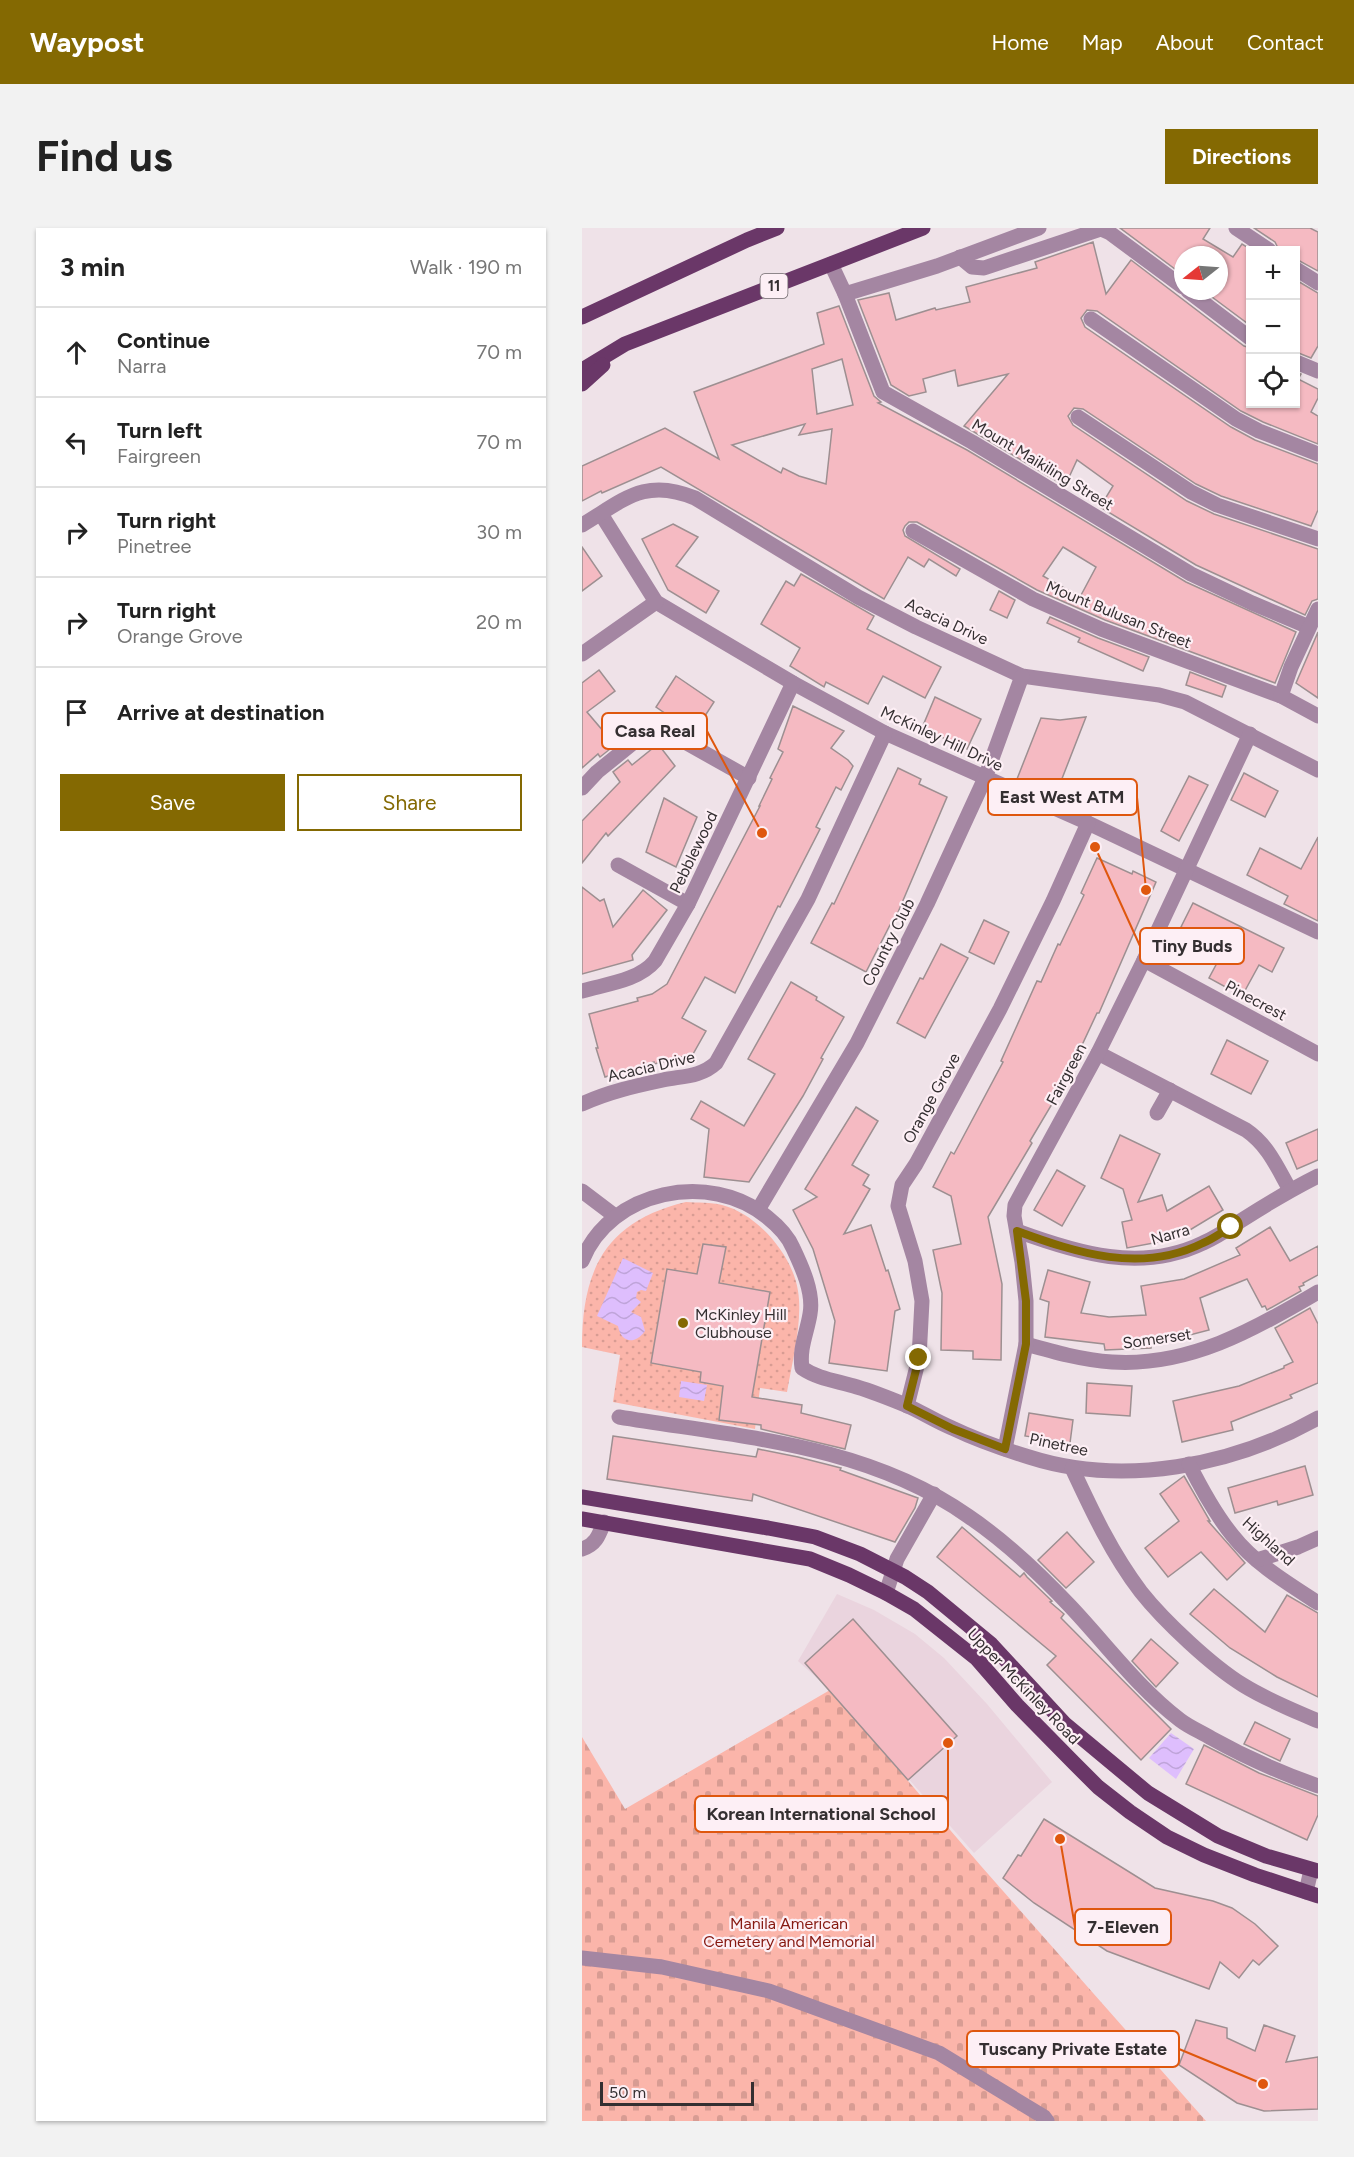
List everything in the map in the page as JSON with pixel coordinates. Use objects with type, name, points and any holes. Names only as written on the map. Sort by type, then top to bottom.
[{"type":"main road","points":[[582,317],[777,228]]},
{"type":"main road","name":"11","points":[[582,370],[625,344],[922,228]]},
{"type":"main road","points":[[582,384],[625,344]]},
{"type":"main road","name":"Upper McKinley Road","points":[[582,1497],[768,1528],[815,1538],[860,1554],[928,1592],[962,1619],[991,1644],[1065,1724],[1148,1794],[1218,1836],[1266,1856],[1315,1870]]},
{"type":"main road","name":"Upper McKinley Road","points":[[582,1519],[810,1559],[886,1593],[914,1609],[977,1659],[1017,1705],[1098,1787],[1130,1812],[1158,1831],[1204,1855],[1312,1894]]},
{"type":"main road","points":[[1017,1705],[1033,1689]]},
{"type":"street","points":[[845,294],[960,257],[1039,228]]},
{"type":"street","points":[[1236,228],[1263,246]]},
{"type":"street","points":[[960,257],[972,267],[984,268],[1101,229],[1110,233],[1174,280]]},
{"type":"street","name":"Mount Maikiling Street","points":[[831,264],[883,392],[972,442],[1191,574],[1309,627]]},
{"type":"street","points":[[1300,271],[1318,283]]},
{"type":"street","points":[[1200,300],[1246,334]]},
{"type":"street","points":[[1091,319],[1236,419],[1259,431],[1318,454]]},
{"type":"street","points":[[1300,364],[1318,370]]},
{"type":"street","points":[[1078,417],[1191,492],[1217,505],[1318,539]]},
{"type":"street","name":"Acacia Drive","points":[[582,525],[645,490],[661,488],[678,491],[695,498],[858,597],[916,627],[1022,676],[1160,695],[1204,711],[1318,770]]},
{"type":"street","name":"McKinley Hill Drive","points":[[601,514],[656,602],[793,683],[885,733],[1088,823],[1318,932]]},
{"type":"street","name":"Mount Bulusan Street","points":[[913,531],[1033,599],[1101,629],[1281,696],[1318,716]]},
{"type":"street","points":[[582,654],[656,602]]},
{"type":"street","points":[[1281,696],[1309,627],[1318,611]]},
{"type":"street","name":"Country Club","points":[[758,1210],[857,1042],[927,904],[985,778],[1022,676]]},
{"type":"street","name":"Pebblewood","points":[[582,991],[638,975],[655,961],[688,904],[793,683]]},
{"type":"street","points":[[582,788],[597,772],[649,730],[660,728],[749,778]]},
{"type":"street","name":"Acacia Drive","points":[[582,1104],[611,1093],[699,1074],[716,1063],[808,899],[885,733]]},
{"type":"street","name":"Fairgreen","points":[[1005,1449],[1026,1344],[1026,1301],[1014,1216],[1015,1205],[1098,1053],[1250,734]]},
{"type":"street","name":"Orange Grove","points":[[907,1406],[919,1358],[922,1301],[915,1261],[898,1206],[902,1185],[916,1164],[1000,1009],[1088,823]]},
{"type":"street","points":[[618,865],[688,904]]},
{"type":"street","name":"Pinecrest","points":[[1144,960],[1318,1054]]},
{"type":"street","points":[[1098,1053],[1246,1130],[1260,1140],[1290,1190]]},
{"type":"street","points":[[1157,1113],[1170,1090]]},
{"type":"street","name":"Narra","points":[[1017,1231],[1079,1252],[1108,1257],[1142,1260],[1172,1255],[1203,1244],[1290,1190],[1318,1176]]},
{"type":"street","points":[[582,1261],[598,1232],[615,1216],[643,1202],[669,1194],[697,1190],[727,1196],[758,1210]]},
{"type":"street","points":[[582,1191],[615,1216]]},
{"type":"street","name":"Pinetree","points":[[758,1210],[776,1225],[792,1246],[809,1291],[811,1312],[800,1354],[802,1368],[812,1375],[858,1387],[907,1406],[953,1429],[1005,1449],[1030,1458],[1072,1468],[1154,1469],[1233,1454],[1266,1442],[1318,1418]]},
{"type":"street","name":"Somerset","points":[[1026,1344],[1071,1356],[1112,1362],[1178,1356],[1212,1347],[1244,1334],[1318,1292]]},
{"type":"street","points":[[619,1417],[791,1443],[880,1469],[934,1494],[969,1516],[1031,1568],[1071,1607],[1144,1688],[1181,1721],[1237,1752],[1318,1786]]},
{"type":"street","name":"Highland","points":[[1189,1464],[1209,1503],[1234,1538],[1257,1560],[1318,1603]]},
{"type":"street","points":[[1072,1468],[1094,1514],[1142,1593],[1177,1629],[1210,1660],[1242,1684],[1281,1705],[1318,1721]]},
{"type":"street","points":[[886,1593],[900,1554],[934,1494]]},
{"type":"street","points":[[582,1549],[598,1539],[604,1522]]},
{"type":"street","points":[[1257,1560],[1318,1538]]},
{"type":"street","points":[[1312,1894],[1315,1870]]},
{"type":"street","points":[[582,1958],[662,1967],[769,1991],[939,2053],[1047,2121]]},
{"type":"shaded area","points":[[837,1594],[874,1610],[915,1634],[944,1658],[987,1704],[1052,1782],[974,1853],[830,1690],[798,1661]]},
{"type":"green space","points":[[686,1202],[722,1205],[748,1217],[772,1238],[795,1278],[799,1315],[787,1392],[760,1388],[755,1429],[613,1402],[620,1355],[582,1347],[587,1294],[604,1252],[618,1236],[636,1222],[659,1210]]},
{"type":"green space","name":"Manila American Cemetery and Memorial","points":[[830,1690],[981,1866],[1206,2121],[582,2121],[582,1737],[625,1809]]},
{"type":"water","points":[[623,1258],[653,1273],[646,1291],[637,1292],[636,1298],[641,1302],[631,1312],[641,1317],[645,1331],[633,1340],[625,1339],[618,1326],[597,1316]]},
{"type":"water","points":[[681,1381],[707,1385],[704,1401],[679,1397]]},
{"type":"water","points":[[1171,1733],[1194,1749],[1176,1779],[1149,1758]]},
{"type":"building","points":[[1120,228],[1210,228],[1203,239],[1215,246],[1174,246],[1174,268]]},
{"type":"building","points":[[1254,228],[1310,228],[1318,232],[1318,271],[1300,261],[1300,246],[1277,246],[1275,242]]},
{"type":"building","points":[[1093,242],[1106,294],[1131,260],[1174,293],[1174,300],[1184,300],[1246,347],[1246,408],[1300,408],[1300,380],[1318,389],[1318,398],[1311,412],[1318,416],[1318,444],[1241,411],[1097,311],[1087,310],[1081,318],[1085,327],[1231,427],[1255,440],[1318,464],[1318,510],[1311,526],[1221,496],[1196,484],[1083,409],[1074,408],[1068,416],[1073,425],[1187,501],[1214,514],[1318,549],[1318,599],[1312,601],[1305,615],[1196,565],[1100,507],[1113,486],[1077,460],[1065,486],[964,426],[1008,374],[958,386],[955,370],[923,379],[926,392],[909,396],[891,385],[858,300],[889,293],[896,320],[935,308],[936,310],[970,302],[966,287],[1037,268],[1035,262]]},
{"type":"building","points":[[1242,244],[1246,246],[1246,322],[1216,300],[1228,300],[1228,254],[1233,257]]},
{"type":"building","points":[[1300,282],[1318,293],[1318,346],[1311,358],[1300,354]]},
{"type":"building","points":[[839,306],[874,396],[881,402],[878,403],[967,450],[1186,582],[1296,632],[1275,683],[1105,620],[1037,590],[917,522],[909,522],[905,526],[903,530],[905,536],[960,569],[956,576],[929,559],[924,567],[908,557],[884,599],[661,467],[582,501],[582,466],[665,428],[719,459],[694,392],[824,344],[817,313]],"holes":[[[842,359],[853,405],[817,414],[812,369]],[[805,424],[799,435],[832,429],[826,484],[799,476],[783,468],[781,473],[732,445]],[[1063,547],[1096,567],[1080,597],[1043,576]]]},
{"type":"building","points":[[673,524],[698,537],[676,566],[719,591],[706,613],[668,590],[642,539]]},
{"type":"building","points":[[582,547],[602,576],[582,591]]},
{"type":"building","points":[[801,574],[874,616],[867,629],[941,667],[925,698],[883,676],[868,704],[826,682],[824,687],[790,666],[800,648],[761,624],[786,581],[794,586]]},
{"type":"building","points":[[999,591],[1015,600],[1007,618],[990,610]]},
{"type":"building","points":[[1050,617],[1149,657],[1143,671],[1078,642],[1080,638],[1047,623]]},
{"type":"building","points":[[1318,632],[1318,698],[1296,683]]},
{"type":"building","points":[[599,670],[615,691],[587,712],[615,745],[600,757],[598,754],[582,768],[582,683]]},
{"type":"building","points":[[1190,672],[1226,686],[1222,697],[1186,685]]},
{"type":"building","points":[[676,676],[714,702],[694,733],[656,707]]},
{"type":"building","points":[[935,697],[981,719],[967,749],[922,728]]},
{"type":"building","points":[[793,706],[844,731],[831,748],[853,766],[841,790],[836,787],[816,827],[820,829],[780,907],[778,906],[735,993],[705,977],[682,1018],[706,1031],[693,1054],[654,1064],[654,1062],[605,1077],[589,1014],[638,1001],[637,998],[652,994],[667,984],[760,806],[783,752],[778,749]]},
{"type":"building","points":[[1086,717],[1056,794],[1017,779],[1041,718],[1060,720]]},
{"type":"building","points":[[658,744],[675,766],[608,836],[606,833],[582,863],[582,821],[620,782],[613,772],[628,760],[632,765]]},
{"type":"building","points":[[898,768],[921,779],[919,784],[947,797],[893,924],[891,923],[866,972],[811,943],[832,903],[834,904]]},
{"type":"building","points":[[1244,773],[1278,791],[1265,817],[1231,800]]},
{"type":"building","points":[[1189,776],[1208,785],[1179,841],[1161,831]]},
{"type":"building","points":[[664,798],[697,817],[676,867],[646,852]]},
{"type":"building","points":[[1318,837],[1318,921],[1284,904],[1288,896],[1247,875],[1260,848],[1301,869]]},
{"type":"building","points":[[1097,858],[1156,882],[1099,1013],[1082,1045],[1079,1044],[1055,1099],[1030,1141],[1032,1143],[988,1217],[1002,1284],[1001,1360],[973,1359],[973,1351],[941,1350],[942,1293],[933,1250],[961,1244],[951,1196],[933,1187],[951,1152],[954,1154],[1003,1062],[1001,1061],[1037,981],[1041,982],[1084,895],[1081,893]]},
{"type":"building","points":[[582,887],[600,901],[604,899],[613,927],[643,890],[667,910],[632,955],[633,960],[582,974]]},
{"type":"building","points":[[1193,903],[1284,948],[1272,972],[1259,965],[1242,996],[1209,978],[1225,948],[1181,927]]},
{"type":"building","points":[[984,920],[1009,932],[994,964],[969,952]]},
{"type":"building","points":[[941,944],[968,958],[925,1038],[897,1023],[920,978],[923,979]]},
{"type":"building","points":[[791,982],[817,997],[816,1000],[844,1017],[803,1096],[749,1182],[704,1177],[709,1129],[691,1119],[701,1101],[744,1126],[775,1074],[748,1059]]},
{"type":"building","points":[[1227,1040],[1268,1061],[1251,1094],[1211,1074]]},
{"type":"building","points":[[856,1107],[878,1121],[852,1165],[869,1175],[863,1185],[870,1189],[844,1234],[871,1225],[886,1271],[888,1270],[900,1309],[895,1311],[887,1371],[829,1363],[835,1321],[813,1249],[793,1210],[817,1197],[805,1189]]},
{"type":"building","points":[[1318,1129],[1318,1160],[1297,1169],[1286,1143]]},
{"type":"building","points":[[1120,1135],[1160,1154],[1138,1202],[1162,1195],[1167,1211],[1209,1186],[1223,1210],[1175,1239],[1127,1248],[1122,1222],[1132,1220],[1123,1189],[1101,1178]]},
{"type":"building","points":[[1057,1170],[1085,1186],[1062,1226],[1034,1210]]},
{"type":"building","points":[[1270,1227],[1290,1261],[1318,1246],[1318,1275],[1303,1283],[1304,1285],[1299,1287],[1301,1291],[1267,1310],[1265,1306],[1262,1307],[1247,1279],[1200,1298],[1209,1330],[1151,1345],[1151,1348],[1105,1350],[1104,1344],[1045,1337],[1049,1302],[1040,1299],[1048,1270],[1090,1282],[1081,1313],[1109,1317],[1146,1315],[1141,1286],[1184,1279],[1240,1255],[1236,1248]]},
{"type":"building","points":[[703,1244],[726,1247],[719,1283],[770,1292],[752,1397],[802,1405],[801,1413],[851,1425],[845,1449],[761,1429],[761,1425],[719,1420],[723,1386],[700,1382],[701,1372],[651,1363],[667,1269],[697,1274]]},
{"type":"building","points":[[1310,1308],[1318,1324],[1318,1383],[1290,1395],[1292,1398],[1231,1422],[1233,1430],[1182,1442],[1173,1401],[1239,1386],[1284,1368],[1293,1362],[1275,1328]]},
{"type":"building","points":[[1087,1383],[1132,1386],[1130,1416],[1086,1413]]},
{"type":"building","points":[[1029,1413],[1073,1420],[1070,1443],[1025,1436]]},
{"type":"building","points":[[613,1436],[756,1457],[758,1449],[798,1457],[841,1468],[840,1470],[918,1498],[915,1508],[895,1542],[753,1494],[752,1501],[607,1479]]},
{"type":"building","points":[[1305,1466],[1313,1495],[1278,1505],[1277,1501],[1235,1513],[1228,1488]]},
{"type":"building","points":[[1184,1476],[1210,1521],[1208,1521],[1245,1563],[1227,1580],[1201,1552],[1168,1577],[1145,1548],[1179,1521],[1160,1494]]},
{"type":"building","points":[[962,1527],[1020,1577],[1024,1573],[1064,1614],[1061,1618],[1171,1729],[1141,1760],[1047,1665],[1056,1656],[937,1557]]},
{"type":"building","points":[[1067,1532],[1094,1562],[1066,1588],[1038,1560]]},
{"type":"building","points":[[1214,1589],[1265,1632],[1287,1595],[1318,1613],[1318,1697],[1277,1677],[1230,1648],[1190,1614]]},
{"type":"building","points":[[853,1619],[957,1736],[908,1780],[805,1663]]},
{"type":"building","points":[[1151,1639],[1178,1663],[1156,1687],[1132,1661]]},
{"type":"building","points":[[1255,1722],[1290,1739],[1280,1761],[1244,1744]]},
{"type":"building","points":[[1204,1745],[1259,1773],[1318,1796],[1318,1815],[1307,1840],[1186,1784]]},
{"type":"building","points":[[1044,1819],[1155,1888],[1213,1901],[1232,1908],[1255,1924],[1278,1946],[1259,1965],[1253,1960],[1239,1978],[1220,1962],[1209,1989],[1107,1951],[1034,1903],[1003,1878],[1018,1855],[1021,1856]]},
{"type":"building","points":[[1196,2020],[1227,2028],[1227,2038],[1255,2051],[1264,2025],[1295,2036],[1286,2062],[1318,2057],[1318,2109],[1264,2111],[1237,2103],[1179,2065]]},
{"type":"place","name":"Casa Real","points":[[762,833]]},
{"type":"place","name":"Tiny Buds","points":[[1095,847]]},
{"type":"place","name":"East West ATM","points":[[1146,890]]},
{"type":"place","name":"McKinley Hill Clubhouse","points":[[683,1323]]},
{"type":"place","name":"Korean International School","points":[[948,1743]]},
{"type":"place","name":"7-Eleven","points":[[1060,1839]]},
{"type":"place","name":"Tuscany Private Estate","points":[[1263,2084]]},
{"type":"route","points":[[919,1358],[907,1406],[953,1429],[1005,1449],[1026,1344],[1026,1301],[1017,1231],[1079,1252],[1142,1260],[1172,1255],[1203,1244],[1231,1227]]}]
